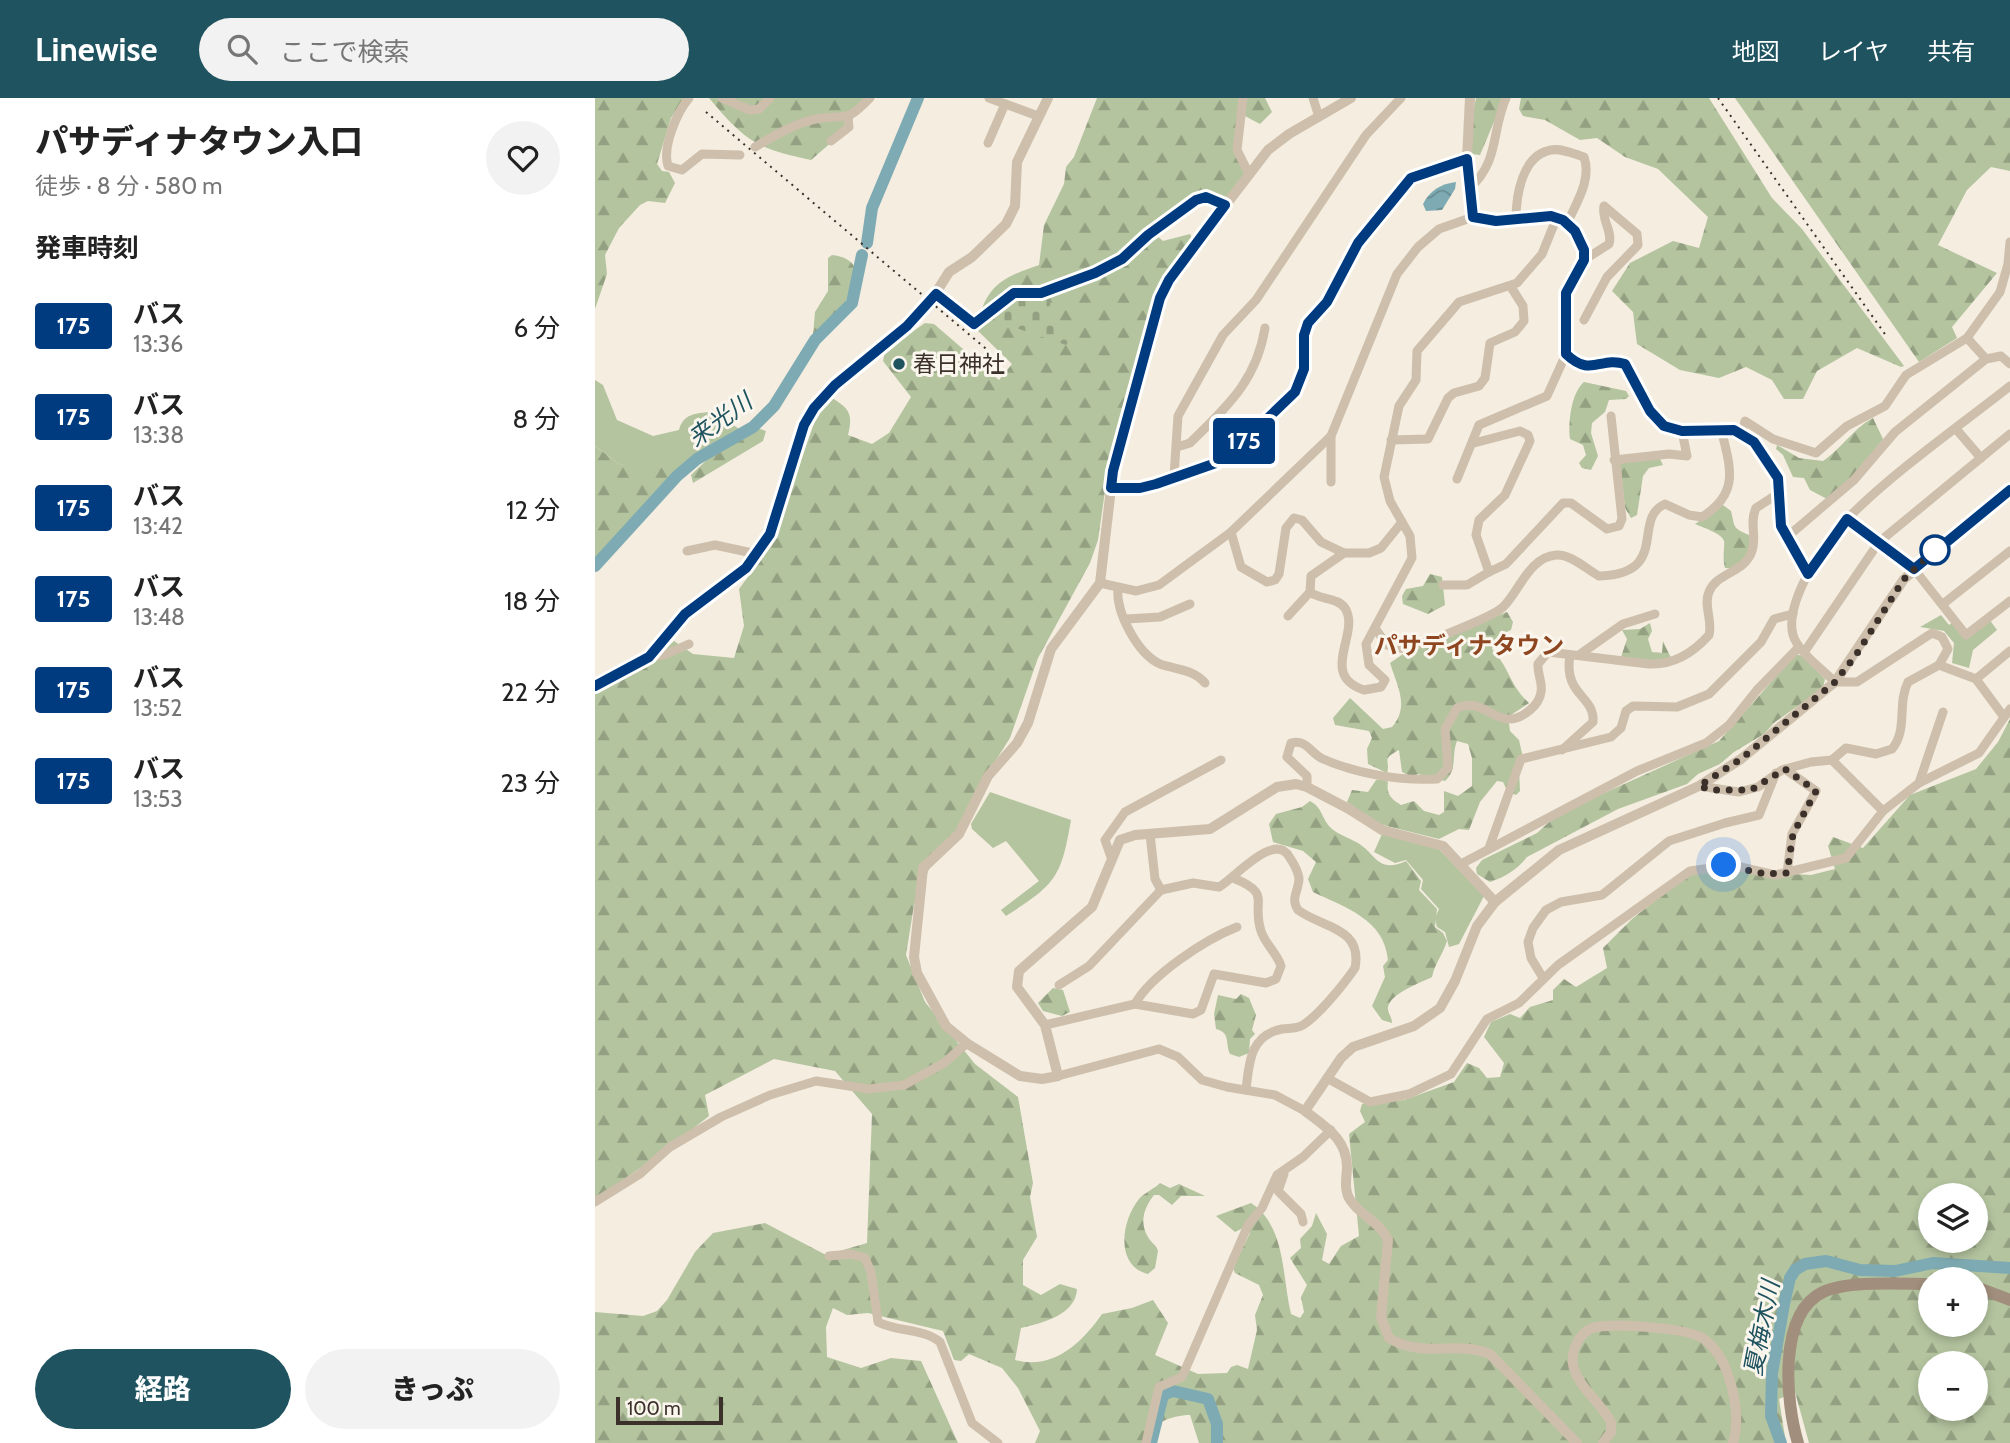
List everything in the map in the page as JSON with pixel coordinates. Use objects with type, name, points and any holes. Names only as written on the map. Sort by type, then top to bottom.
[{"type":"main road","points":[[1798,1443],[1790,1411],[1789,1364],[1799,1320],[1808,1305],[1823,1292],[1849,1286],[1918,1284]]},
{"type":"main road","points":[[1988,1292],[2010,1300]]},
{"type":"street","points":[[689,98],[676,119],[666,155],[668,166],[682,170],[702,154],[740,155]]},
{"type":"street","points":[[722,98],[750,110],[759,109],[770,98]]},
{"type":"street","points":[[755,147],[817,119],[848,118],[870,98]]},
{"type":"street","points":[[989,98],[1038,116]]},
{"type":"street","points":[[595,686],[648,657],[663,644],[685,614],[746,568],[757,554],[770,534],[804,425],[814,408],[835,385],[907,326],[936,294],[949,272],[991,242],[1006,224],[1015,206],[1017,162],[1048,98]]},
{"type":"street","points":[[1243,98],[1237,150],[1249,174]]},
{"type":"street","points":[[1313,98],[1318,117]]},
{"type":"street","points":[[1350,98],[1278,142],[1225,205],[1169,280],[1160,298],[1121,439],[1111,488],[1100,583],[1051,649],[1028,723],[1017,743],[988,776],[959,834],[923,868],[913,947],[916,967],[946,1026],[967,1043],[1020,1076],[1042,1079],[1058,1076],[1159,1049],[1178,1057],[1202,1080],[1275,1094],[1305,1111],[1341,1140],[1347,1161],[1348,1196],[1382,1229],[1388,1240],[1381,1317],[1389,1338],[1410,1349],[1473,1349],[1490,1354],[1577,1443]]},
{"type":"street","points":[[1174,476],[1178,416],[1223,335],[1239,314],[1256,300],[1366,135],[1401,98]]},
{"type":"street","points":[[1470,98],[1467,159],[1473,217]]},
{"type":"street","points":[[1469,189],[1490,164],[1499,114],[1506,98]]},
{"type":"street","points":[[988,143],[1005,104]]},
{"type":"street","points":[[831,141],[849,127],[848,118]]},
{"type":"street","points":[[1310,592],[1319,598],[1338,602],[1345,609],[1348,620],[1343,673],[1351,684],[1369,691],[1385,684],[1367,660],[1366,644],[1410,566],[1412,543],[1384,484],[1399,406],[1416,380],[1416,357],[1420,345],[1459,302],[1477,294],[1511,287],[1542,254],[1581,194],[1588,168],[1584,157],[1556,149],[1546,152],[1524,173],[1515,219]]},
{"type":"street","points":[[1111,488],[1140,488],[1216,463],[1242,443],[1295,392],[1304,369],[1304,335],[1308,323],[1327,302],[1358,243],[1411,178],[1467,159]]},
{"type":"street","points":[[936,294],[974,324],[1014,293],[1041,293],[1095,273],[1122,259],[1148,235],[1196,200],[1206,197],[1225,205]]},
{"type":"street","points":[[1457,479],[1474,443],[1479,425],[1547,396],[1566,354],[1566,293],[1584,260],[1609,244],[1611,237],[1603,213],[1604,206],[1637,234],[1637,245],[1607,277],[1584,320]]},
{"type":"street","points":[[1331,482],[1331,436],[1398,274],[1418,247],[1439,229],[1473,217],[1496,221],[1543,215],[1562,220],[1580,241],[1584,260]]},
{"type":"street","points":[[1742,433],[1745,421],[1773,439],[1816,453],[1847,426],[1885,406],[1906,375],[1967,338],[2000,292],[2008,264],[2010,242]]},
{"type":"street","points":[[1391,440],[1428,439],[1448,398],[1454,393],[1479,386],[1485,379],[1490,343],[1515,332],[1524,321],[1523,306],[1511,287]]},
{"type":"street","points":[[1177,447],[1190,443],[1248,379],[1260,356],[1265,328]]},
{"type":"street","points":[[1967,338],[1986,359]]},
{"type":"street","points":[[1566,354],[1576,363],[1593,368],[1616,361],[1625,364],[1654,418],[1664,426],[1682,431],[1721,428],[1742,433],[1754,442],[1775,471],[1781,526],[1808,574]]},
{"type":"street","points":[[1787,537],[1854,480],[1895,432],[1986,359],[2001,356],[2010,364]]},
{"type":"street","points":[[1699,786],[1739,792],[1758,787],[1780,771],[1832,761],[1846,748],[1877,754],[1892,749],[1900,738],[1903,698],[1908,682],[1939,664],[1948,649],[1942,637],[1932,633],[1864,679],[1846,684],[1835,682],[1802,649],[1791,626],[1793,614],[1808,574],[1847,519],[2010,386]]},
{"type":"street","points":[[1443,585],[1467,585],[1506,564],[1563,503],[1570,503],[1607,528],[1619,526],[1622,519],[1611,416]]},
{"type":"street","points":[[1375,628],[1387,645],[1404,648],[1477,621],[1505,606],[1518,584],[1545,558],[1556,555],[1569,557],[1599,576],[1628,570],[1640,562],[1647,547],[1651,517],[1656,508],[1665,504],[1689,515],[1702,517],[1723,496],[1731,480],[1731,468],[1721,428]]},
{"type":"street","points":[[1956,429],[1980,458]]},
{"type":"street","points":[[1474,443],[1520,431],[1528,435],[1530,441],[1505,495],[1479,520],[1476,535],[1489,572]]},
{"type":"street","points":[[1614,460],[1669,454],[1686,456],[1682,431]]},
{"type":"street","points":[[1461,864],[1637,771],[1706,743],[1729,725],[1757,690],[1802,649],[1879,542],[2010,434]]},
{"type":"street","points":[[1100,583],[1136,591],[1159,585],[1231,532],[1331,436]]},
{"type":"street","points":[[1305,1111],[1353,1046],[1414,1026],[1440,1009],[1455,981],[1477,926],[1495,902],[1559,850],[1699,786],[1741,759],[1835,682],[1914,569],[2010,489]]},
{"type":"street","points":[[1307,787],[1307,776],[1287,757],[1291,743],[1304,744],[1325,760],[1374,773],[1411,780],[1437,779],[1448,768],[1445,729],[1457,708],[1469,705],[1513,721],[1538,703],[1542,690],[1538,670],[1540,659],[1548,652],[1662,665],[1683,657],[1705,640],[1710,630],[1707,598],[1711,588],[1748,559],[1753,547],[1751,525],[1756,508],[1779,493]]},
{"type":"street","points":[[1231,532],[1241,567],[1267,582],[1275,580],[1279,574],[1286,528],[1294,518],[1302,520],[1321,542],[1344,554],[1369,553],[1381,548],[1402,522]]},
{"type":"street","points":[[1847,519],[1914,569],[1966,635],[2010,601]]},
{"type":"street","points":[[687,551],[715,545],[757,554]]},
{"type":"street","points":[[1943,604],[2010,551]]},
{"type":"street","points":[[1288,616],[1310,592],[1311,576],[1344,554]]},
{"type":"street","points":[[1118,589],[1119,603],[1126,619],[1151,659],[1192,673],[1205,683]]},
{"type":"street","points":[[1126,619],[1160,618],[1190,604]]},
{"type":"street","points":[[1562,751],[1593,722],[1592,711],[1569,680],[1575,655],[1623,624],[1655,614]]},
{"type":"street","points":[[1489,848],[1514,786],[1519,763],[1525,758],[1611,737],[1621,728],[1626,711],[1633,706],[1677,707],[1709,694],[1761,642],[1774,619],[1793,614]]},
{"type":"street","points":[[648,657],[664,655],[689,644]]},
{"type":"street","points":[[1976,679],[2010,651]]},
{"type":"street","points":[[1939,664],[1976,679],[2004,717]]},
{"type":"street","points":[[1327,1078],[1370,1102],[1409,1094],[1426,1086],[1455,1070],[1487,1019],[1519,1003],[1543,978],[1689,871],[1724,865],[1765,874],[1787,873],[1846,858],[1883,811],[1920,783],[1979,753],[2010,709]]},
{"type":"street","points":[[1920,783],[1925,759],[1943,712]]},
{"type":"street","points":[[1111,857],[1105,840],[1125,812],[1221,760]]},
{"type":"street","points":[[1832,761],[1883,811]]},
{"type":"street","points":[[1780,771],[1816,791],[1793,834],[1787,873]]},
{"type":"street","points":[[1543,978],[1531,958],[1528,943],[1533,928],[1546,910],[1561,902],[1602,895],[1669,841],[1725,822],[1759,815],[1764,810],[1780,771]]},
{"type":"street","points":[[1058,1076],[1045,1025],[1017,987],[1019,971],[1092,907],[1120,841],[1135,835],[1210,829],[1277,787],[1296,784],[1307,787],[1382,830],[1437,842],[1495,902]]},
{"type":"street","points":[[1150,834],[1155,880],[1161,890]]},
{"type":"street","points":[[1059,985],[1090,965],[1161,890],[1193,883],[1214,888],[1233,878],[1270,849],[1286,852],[1299,877],[1295,906],[1301,913],[1340,929],[1351,941],[1356,955],[1356,968],[1304,1024],[1277,1030],[1257,1042],[1250,1061],[1246,1090]]},
{"type":"street","points":[[1045,1025],[1135,1004],[1193,1014],[1201,1010],[1214,974],[1266,983],[1276,979],[1281,966],[1261,933],[1258,892],[1252,886],[1233,878]]},
{"type":"street","points":[[1135,1004],[1145,990],[1207,940],[1237,927]]},
{"type":"street","points":[[595,1202],[640,1174],[670,1147],[721,1117],[769,1095],[816,1081],[869,1089],[904,1085],[944,1063],[967,1043]]},
{"type":"street","points":[[1303,1223],[1301,1214],[1277,1191],[1281,1178],[1331,1130]]},
{"type":"street","points":[[1146,1443],[1159,1387],[1182,1377],[1248,1225],[1262,1208],[1277,1175],[1291,1167]]},
{"type":"street","points":[[829,1256],[851,1254],[865,1258],[871,1272],[878,1322],[889,1328],[929,1335],[940,1342],[972,1423],[998,1443]]},
{"type":"street","points":[[1603,1443],[1611,1432],[1611,1422],[1574,1370],[1573,1358],[1574,1348],[1584,1333],[1605,1326],[1691,1332],[1713,1347],[1734,1394],[1738,1422],[1733,1443]]},
{"type":"green space","points":[[595,98],[685,98],[671,118],[657,164],[662,171],[669,172],[675,183],[665,203],[648,201],[640,205],[619,228],[605,255],[607,274],[595,309]]},
{"type":"green space","points":[[709,98],[869,98],[855,113],[849,127],[811,160],[764,147],[753,141],[733,125]]},
{"type":"green space","points":[[1097,98],[1265,98],[1272,112],[1260,124],[1243,115],[1235,144],[1246,173],[1227,197],[1199,192],[1154,222],[1155,234],[1163,241],[1190,234],[1193,240],[1161,290],[1138,359],[1132,391],[1108,470],[1098,540],[1090,563],[1038,658],[1010,738],[984,779],[960,828],[929,869],[914,905],[906,955],[925,1002],[975,1064],[1018,1097],[1033,1183],[1030,1197],[1037,1237],[1023,1260],[1023,1285],[1041,1295],[1060,1284],[1077,1289],[1071,1305],[1057,1316],[1021,1328],[1015,1360],[1029,1362],[1054,1358],[1085,1335],[1102,1314],[1132,1308],[1153,1300],[1168,1323],[1155,1355],[1198,1374],[1227,1373],[1231,1367],[1237,1365],[1248,1369],[1257,1330],[1255,1315],[1263,1295],[1259,1285],[1235,1273],[1233,1268],[1250,1233],[1243,1228],[1235,1232],[1216,1216],[1251,1203],[1262,1213],[1277,1238],[1291,1314],[1300,1318],[1304,1312],[1301,1297],[1307,1285],[1290,1258],[1301,1248],[1300,1239],[1312,1226],[1316,1213],[1327,1234],[1322,1260],[1329,1264],[1341,1246],[1359,1236],[1349,1134],[1365,1122],[1360,1111],[1362,1104],[1404,1100],[1454,1082],[1467,1063],[1479,1068],[1487,1078],[1500,1077],[1504,1063],[1484,1037],[1491,1022],[1510,1014],[1520,1018],[1530,1007],[1553,1000],[1553,990],[1564,979],[1576,987],[1607,968],[1603,948],[1632,919],[1689,874],[1711,870],[1811,875],[1835,869],[1828,846],[1833,837],[1863,848],[1910,795],[1976,769],[1998,742],[2010,719],[2010,1443],[1809,1443],[1795,1392],[1779,1399],[1786,1443],[1199,1443],[1190,1415],[1176,1417],[1155,1426],[1143,1443],[1035,1443],[1040,1431],[1018,1388],[1002,1368],[969,1354],[961,1361],[954,1360],[943,1331],[868,1313],[847,1315],[833,1308],[826,1327],[827,1357],[861,1368],[891,1358],[921,1361],[958,1443],[595,1443],[595,1312],[643,1316],[657,1311],[667,1300],[695,1252],[713,1233],[765,1223],[826,1255],[867,1243],[872,1114],[835,1071],[774,1059],[705,1095],[709,1116],[661,1154],[595,1199],[595,691],[650,663],[674,641],[693,654],[734,658],[744,626],[739,589],[770,547],[817,415],[832,398],[849,413],[848,435],[872,444],[889,433],[911,397],[883,361],[885,351],[925,323],[934,324],[999,380],[1012,364],[976,329],[980,315],[984,303],[996,286],[1013,275],[1039,265],[1044,225],[1064,184],[1066,167],[1074,157]]},
{"type":"green space","points":[[1476,98],[1504,98],[1480,155],[1472,154],[1470,126]]},
{"type":"green space","points":[[1521,98],[1709,98],[1772,198],[1802,229],[1904,366],[1857,348],[1817,371],[1803,399],[1784,399],[1772,380],[1746,367],[1719,378],[1680,370],[1637,344],[1633,312],[1612,291],[1630,263],[1673,241],[1699,248],[1708,217],[1658,169],[1625,157],[1597,138],[1580,140],[1545,120],[1523,116],[1519,109]]},
{"type":"green space","points":[[1735,98],[2010,98],[2010,171],[1991,167],[1967,190],[1938,245],[1997,273],[1952,327],[1957,338],[1919,362]]},
{"type":"green space","points":[[832,255],[848,260],[855,268],[856,280],[843,306],[813,335],[815,312],[828,291],[828,258]]},
{"type":"green space","points":[[1051,292],[1049,318],[1068,342],[1066,345],[1013,327],[996,313],[1021,294]]},
{"type":"green space","points":[[595,380],[603,385],[617,420],[653,436],[679,430],[687,418],[710,412],[712,409],[743,432],[684,475],[619,464],[595,446]]},
{"type":"green space","points":[[1584,382],[1626,391],[1629,396],[1626,399],[1609,400],[1605,412],[1592,423],[1591,433],[1598,456],[1591,470],[1582,468],[1579,463],[1586,455],[1583,445],[1570,439],[1573,401]]},
{"type":"green space","points":[[1873,418],[1883,439],[1852,479],[1827,499],[1810,490],[1804,478],[1793,477],[1783,455],[1776,449],[1777,445],[1799,458],[1823,461]]},
{"type":"green space","points":[[757,428],[766,431],[763,441],[693,483],[691,475],[713,454]]},
{"type":"green space","points":[[595,446],[619,464],[684,470],[595,558]]},
{"type":"green space","points":[[1659,457],[1663,465],[1649,468],[1643,476],[1637,515],[1631,518],[1625,508],[1620,462]]},
{"type":"green space","points":[[1723,505],[1731,511],[1735,526],[1749,535],[1750,541],[1745,558],[1731,568],[1725,568],[1722,538],[1695,524]]},
{"type":"green space","points":[[1430,574],[1442,577],[1445,605],[1428,614],[1403,604],[1402,596],[1406,589],[1423,586]]},
{"type":"green space","points":[[1507,612],[1513,622],[1511,630],[1498,636],[1492,649],[1529,703],[1508,717],[1510,731],[1519,740],[1524,762],[1519,769],[1520,791],[1516,795],[1508,792],[1503,782],[1497,781],[1480,802],[1469,830],[1459,829],[1439,839],[1379,824],[1347,802],[1352,790],[1368,792],[1376,780],[1383,779],[1388,782],[1390,796],[1397,803],[1401,805],[1414,801],[1424,811],[1439,815],[1444,812],[1444,791],[1458,796],[1472,786],[1472,758],[1468,744],[1457,741],[1452,772],[1445,781],[1418,774],[1412,777],[1402,772],[1399,750],[1388,758],[1387,773],[1368,764],[1367,749],[1372,738],[1369,731],[1335,725],[1333,718],[1350,698],[1383,729],[1392,727],[1401,704],[1390,663],[1409,650],[1431,646],[1450,634]]},
{"type":"green space","points":[[1941,615],[1949,625],[1953,622],[1966,637],[1989,619],[1997,630],[1973,650],[1969,668],[1952,663],[1954,643],[1944,631],[1920,627]]},
{"type":"green space","points":[[1650,623],[1652,631],[1648,639],[1652,652],[1662,653],[1663,641],[1672,660],[1661,663],[1621,657],[1627,639],[1622,630],[1640,629]]},
{"type":"green space","points":[[1796,654],[1802,656],[1825,679],[1823,688],[1775,722],[1764,734],[1720,764],[1698,774],[1687,784],[1618,809],[1527,857],[1501,878],[1490,882],[1477,874],[1476,868],[1482,860],[1537,833],[1558,814],[1719,741]]},
{"type":"green space","points":[[990,792],[1071,820],[1064,855],[1053,878],[1036,896],[1006,916],[1001,910],[1039,881],[1006,841],[993,848],[972,829],[971,824]]},
{"type":"green space","points":[[1310,801],[1317,806],[1333,829],[1361,845],[1377,860],[1388,865],[1406,861],[1421,881],[1419,890],[1437,909],[1435,927],[1443,933],[1447,941],[1432,977],[1407,989],[1390,1002],[1388,1009],[1392,1023],[1382,1020],[1372,1006],[1385,977],[1383,966],[1388,960],[1379,934],[1350,910],[1313,892],[1308,879],[1316,862],[1303,851],[1273,842],[1269,824],[1276,814],[1302,807]]},
{"type":"green space","points":[[1382,834],[1436,846],[1484,896],[1459,944],[1449,947],[1445,932],[1437,927],[1435,918],[1439,909],[1421,889],[1423,880],[1406,860],[1395,863],[1374,852]]},
{"type":"green space","points":[[1053,988],[1063,990],[1070,1012],[1062,1016],[1043,1011],[1038,1003]]},
{"type":"green space","points":[[1241,994],[1249,998],[1256,1015],[1252,1030],[1255,1034],[1250,1039],[1249,1053],[1239,1057],[1230,1054],[1226,1036],[1216,1029],[1214,1014],[1218,995],[1236,999]]},
{"type":"green space","points":[[1160,1183],[1170,1188],[1179,1184],[1205,1196],[1181,1196],[1172,1205],[1159,1195],[1154,1195],[1145,1210],[1143,1221],[1149,1239],[1158,1251],[1155,1268],[1148,1274],[1130,1262],[1124,1242],[1125,1230],[1139,1199]]},
{"type":"water","points":[[1456,182],[1455,189],[1442,210],[1426,211],[1423,204],[1433,191],[1445,184]]},
{"type":"waterway","name":"来光川","points":[[867,243],[872,208],[918,98]]},
{"type":"waterway","name":"来光川","points":[[595,566],[677,476],[697,459],[753,427],[774,406],[815,340],[852,303],[862,255]]},
{"type":"waterway","name":"夏梅木川","points":[[1781,1443],[1771,1416],[1772,1373],[1784,1304],[1790,1278],[1795,1270],[1805,1264],[1826,1261],[1860,1270],[1895,1271],[1933,1263],[2010,1268]]},
{"type":"waterway","name":"夏梅木川","points":[[1151,1443],[1163,1395],[1173,1391],[1208,1399],[1217,1424],[1217,1443]]},
{"type":"railway","points":[[1718,98],[1887,337]]},
{"type":"railway","points":[[706,112],[1004,364]]},
{"type":"bus line","name":"175","points":[[595,686],[649,657],[700,600],[746,568],[770,534],[804,425],[814,408],[835,385],[907,326],[936,294],[966,321],[974,324],[1014,293],[1041,293],[1064,282],[1095,273],[1122,259],[1148,235],[1196,200],[1206,197],[1225,205],[1169,280],[1160,298],[1121,439],[1111,488],[1140,488],[1156,484],[1216,463],[1242,443],[1295,392],[1304,369],[1304,335],[1308,323],[1327,302],[1352,250],[1411,178],[1467,159],[1473,217],[1496,221],[1551,216],[1557,217],[1575,231],[1584,250],[1584,260],[1566,293],[1566,354],[1576,363],[1593,368],[1616,361],[1625,364],[1654,418],[1664,426],[1682,431],[1721,428],[1739,431],[1750,437],[1769,461],[1778,478],[1781,526],[1808,574],[1847,519],[1914,569],[2010,490]]},
{"type":"place","name":"春日神社","points":[[899,364]]},
{"type":"district","name":"パサディナタウン","points":[[1469,646]]},
{"type":"route","points":[[1724,865],[1765,874],[1787,873],[1793,834],[1801,814],[1810,806],[1816,791],[1785,769],[1751,790],[1711,790],[1699,786],[1741,759],[1835,682],[1856,655],[1904,579],[1935,550]]}]
